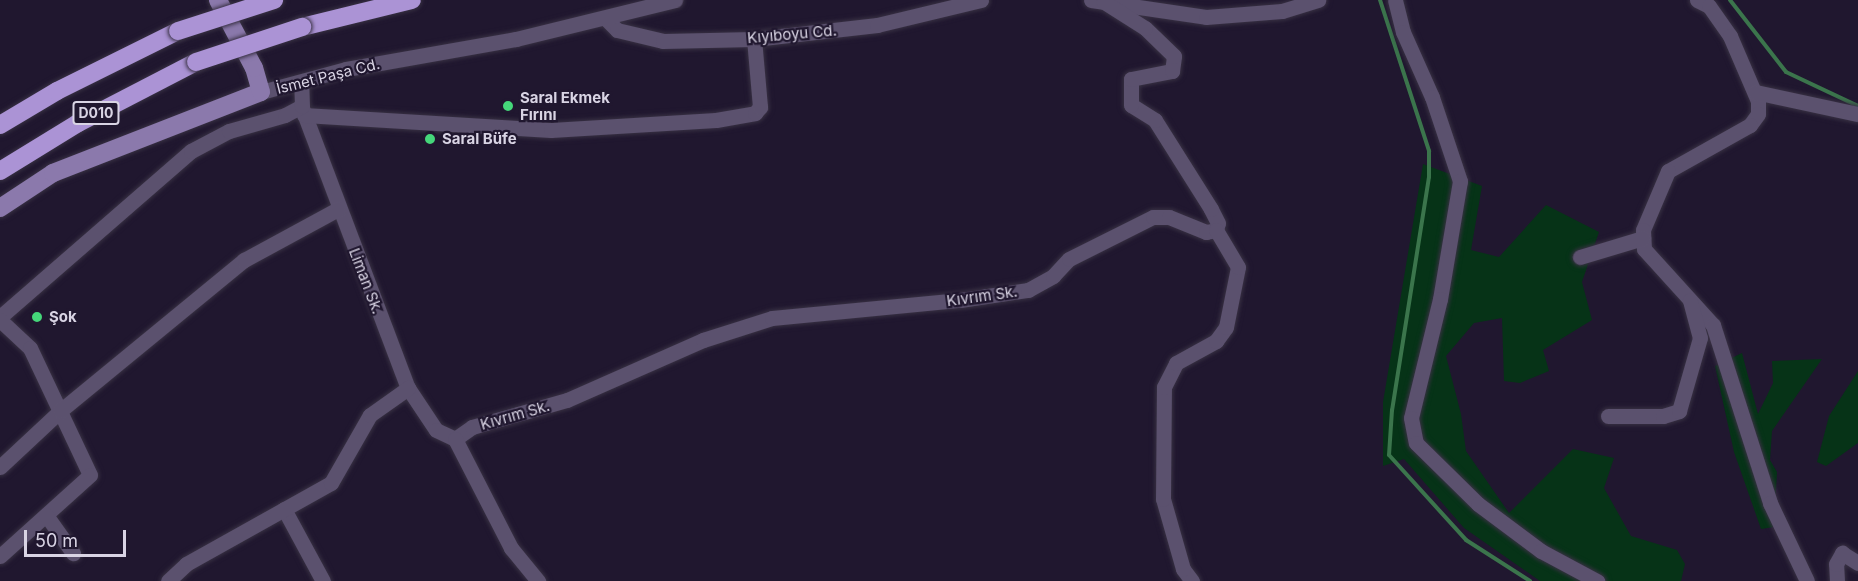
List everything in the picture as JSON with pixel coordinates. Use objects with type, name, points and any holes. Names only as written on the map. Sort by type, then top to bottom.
[{"type":"highway","name":"D010","points":[[0,125],[18,112],[178,31],[274,0]]},
{"type":"highway","name":"D010","points":[[0,171],[78,123],[196,62],[302,27],[412,0]]},
{"type":"highway","points":[[0,116],[18,112]]},
{"type":"main road","points":[[218,0],[254,68],[261,92]]},
{"type":"main road","name":"İsmet Paşa Cd.","points":[[0,207],[53,173],[261,92]]},
{"type":"street","name":"İsmet Paşa Cd.","points":[[261,92],[605,18],[675,0]]},
{"type":"street","name":"Kıyıboyu Cd.","points":[[605,18],[617,30],[663,41],[754,39],[877,26],[981,0]]},
{"type":"street","points":[[1097,1],[1206,17],[1318,0]]},
{"type":"street","points":[[1395,0],[1403,32],[1432,97],[1460,182],[1440,299],[1411,418],[1416,444],[1478,504],[1541,551],[1596,581]]},
{"type":"street","points":[[1697,0],[1708,6],[1730,36],[1755,92],[1758,114],[1750,124],[1668,171],[1643,230],[1644,249],[1689,294],[1713,325],[1770,503],[1807,581]]},
{"type":"street","points":[[1097,1],[1145,28],[1174,57],[1172,71],[1131,79],[1131,105],[1155,120],[1211,209],[1218,222],[1216,231],[1238,267],[1226,327],[1216,341],[1176,363],[1164,387],[1163,499],[1183,569],[1192,581]]},
{"type":"street","points":[[0,556],[90,475],[30,348],[0,318],[191,151],[229,131],[303,111],[551,130],[716,120],[755,113],[760,107],[754,39]]},
{"type":"street","points":[[301,82],[303,111]]},
{"type":"street","points":[[1755,92],[1858,114]]},
{"type":"street","name":"Liman Sk.","points":[[303,111],[321,151],[338,209],[408,388],[436,430],[455,439]]},
{"type":"street","points":[[0,466],[60,411],[244,260],[338,209]]},
{"type":"street","name":"Kıvrım Sk.","points":[[455,439],[472,427],[567,400],[703,340],[772,318],[960,300],[1028,290],[1053,276],[1069,259],[1153,217],[1169,217],[1206,232],[1216,231]]},
{"type":"street","points":[[1580,257],[1643,238]]},
{"type":"street","points":[[1608,416],[1663,416],[1679,411],[1700,338],[1689,294]]},
{"type":"street","points":[[168,581],[186,564],[331,483],[370,415],[408,388]]},
{"type":"street","points":[[455,439],[510,548],[538,581]]},
{"type":"street","points":[[284,509],[323,581]]},
{"type":"street","points":[[46,515],[73,554]]},
{"type":"street","points":[[1837,581],[1836,564],[1842,553],[1858,563]]},
{"type":"green space","points":[[1423,164],[1482,186],[1471,250],[1499,257],[1546,205],[1599,232],[1582,282],[1592,320],[1543,350],[1549,371],[1520,383],[1504,381],[1502,318],[1474,323],[1446,356],[1461,414],[1466,451],[1509,513],[1573,449],[1614,458],[1604,488],[1631,536],[1677,550],[1685,564],[1681,581],[1540,581],[1464,528],[1404,459],[1383,466],[1383,402]]},
{"type":"green space","points":[[1742,353],[1758,414],[1773,383],[1772,361],[1822,359],[1772,431],[1770,460],[1777,472],[1774,527],[1761,529],[1734,452],[1715,366]]},
{"type":"green space","points":[[1858,371],[1858,443],[1826,466],[1817,462],[1829,416]]},
{"type":"waterway","points":[[1380,0],[1429,151],[1429,177],[1392,410],[1389,455],[1466,540],[1530,581]]},
{"type":"waterway","points":[[1730,0],[1786,72],[1858,106]]},
{"type":"place","name":"Saral Ekmek Fırını","points":[[508,106]]},
{"type":"place","name":"Saral Büfe","points":[[430,139]]},
{"type":"place","name":"Şok","points":[[37,317]]}]
